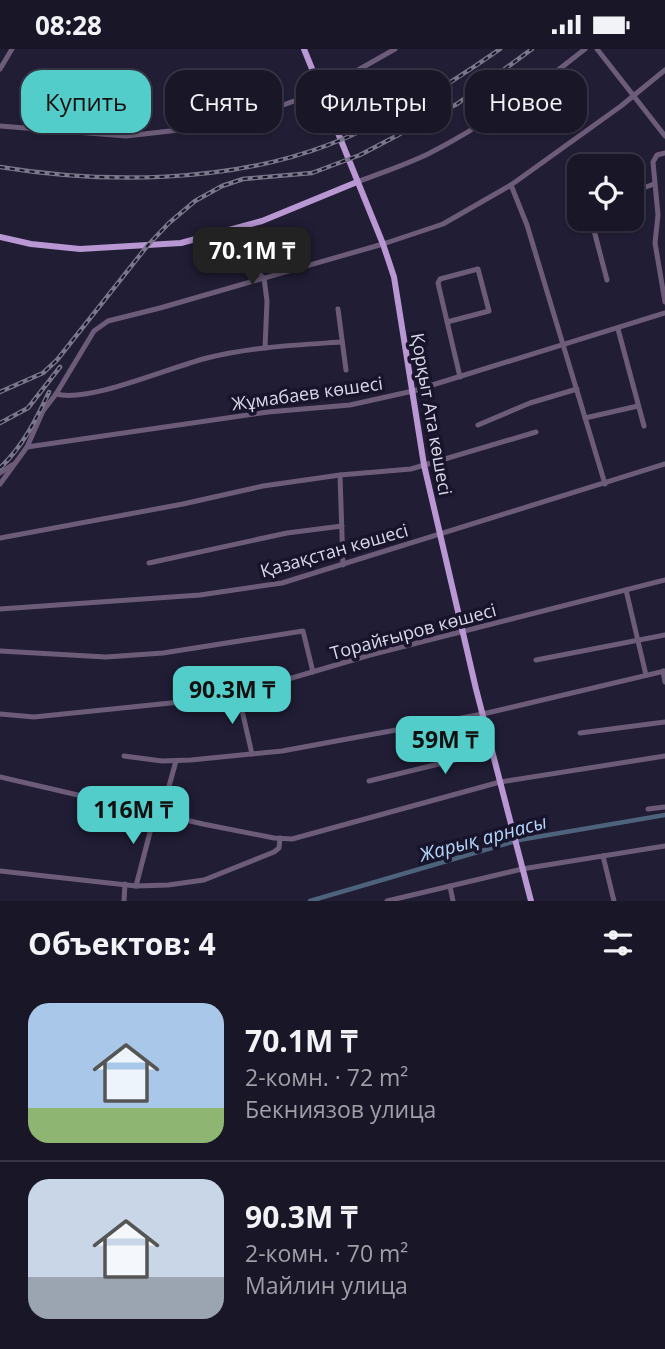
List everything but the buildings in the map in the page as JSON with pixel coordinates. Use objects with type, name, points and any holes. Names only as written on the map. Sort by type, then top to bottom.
[{"type":"main road","name":"Қорқыт Ата көшесі","points":[[304,49],[312,70]]},
{"type":"main road","name":"Қорқыт Ата көшесі","points":[[338,133],[394,277],[424,465],[522,869]]},
{"type":"main road","points":[[0,237],[31,244],[80,249],[181,243],[262,221],[357,182]]},
{"type":"main road","points":[[522,869],[530,901]]},
{"type":"street","points":[[0,69],[12,49]]},
{"type":"street","points":[[358,70],[395,49]]},
{"type":"street","points":[[357,182],[426,155],[455,140],[541,84],[585,49]]},
{"type":"street","points":[[597,49],[665,136]]},
{"type":"street","points":[[0,484],[27,447],[43,411],[94,331],[108,321],[383,244],[443,223],[511,185],[665,70]]},
{"type":"street","points":[[0,126],[126,137],[232,124],[296,100]]},
{"type":"street","points":[[665,153],[654,158],[658,215],[654,243],[662,264],[665,302]]},
{"type":"street","points":[[644,188],[654,184]]},
{"type":"street","points":[[511,185],[527,225],[605,484]]},
{"type":"street","points":[[238,227],[255,270],[264,278],[267,300],[265,348]]},
{"type":"street","points":[[594,231],[607,280]]},
{"type":"street","points":[[656,234],[665,231]]},
{"type":"street","points":[[447,322],[489,311],[478,269],[438,281],[447,322],[460,377]]},
{"type":"street","points":[[338,309],[346,370]]},
{"type":"street","name":"Жұмабаев көшесі","points":[[27,447],[268,412],[350,405],[413,391],[665,313]]},
{"type":"street","points":[[618,329],[644,426]]},
{"type":"street","points":[[56,394],[67,397],[105,389],[208,357],[265,348],[341,342]]},
{"type":"street","points":[[478,425],[530,403],[577,389]]},
{"type":"street","points":[[585,418],[638,406]]},
{"type":"street","points":[[0,538],[264,486],[340,475],[411,469],[536,432]]},
{"type":"street","points":[[0,473],[17,461]]},
{"type":"street","name":"Қазақстан көшесі","points":[[0,609],[200,595],[282,583],[665,464]]},
{"type":"street","points":[[340,475],[343,565]]},
{"type":"street","points":[[149,563],[287,533],[342,526]]},
{"type":"street","name":"Торайғыров көшесі","points":[[0,714],[34,717],[200,700],[238,693],[370,655],[665,580]]},
{"type":"street","points":[[626,590],[646,675]]},
{"type":"street","points":[[0,651],[106,657],[151,654],[303,631],[313,672]]},
{"type":"street","points":[[536,660],[665,635]]},
{"type":"street","points":[[124,756],[176,761],[294,749],[483,714],[664,671],[665,682]]},
{"type":"street","points":[[238,693],[252,754]]},
{"type":"street","points":[[369,781],[456,759],[446,721]]},
{"type":"street","points":[[580,733],[665,722]]},
{"type":"street","points":[[0,777],[158,814],[292,839],[500,782],[665,756]]},
{"type":"street","points":[[136,886],[176,761]]},
{"type":"street","points":[[648,809],[665,807]]},
{"type":"street","points":[[0,871],[136,886],[168,885],[204,880],[274,852],[279,848],[280,838]]},
{"type":"street","points":[[388,901],[522,869],[665,846]]},
{"type":"street","points":[[603,856],[614,901]]},
{"type":"street","points":[[124,901],[125,884]]},
{"type":"street","points":[[450,886],[453,901]]},
{"type":"waterway","name":"Жарық арнасы","points":[[310,901],[519,840],[665,815]]},
{"type":"railway","points":[[0,167],[81,176],[166,177],[249,167],[289,158],[351,136],[395,115],[500,49]]},
{"type":"railway","points":[[0,392],[43,373],[57,360],[148,245],[195,201],[222,186],[243,179],[312,173],[360,155],[457,104],[532,49]]},
{"type":"railway","points":[[0,423],[28,408],[60,367]]},
{"type":"railway","points":[[0,468],[22,442],[49,392]]}]
